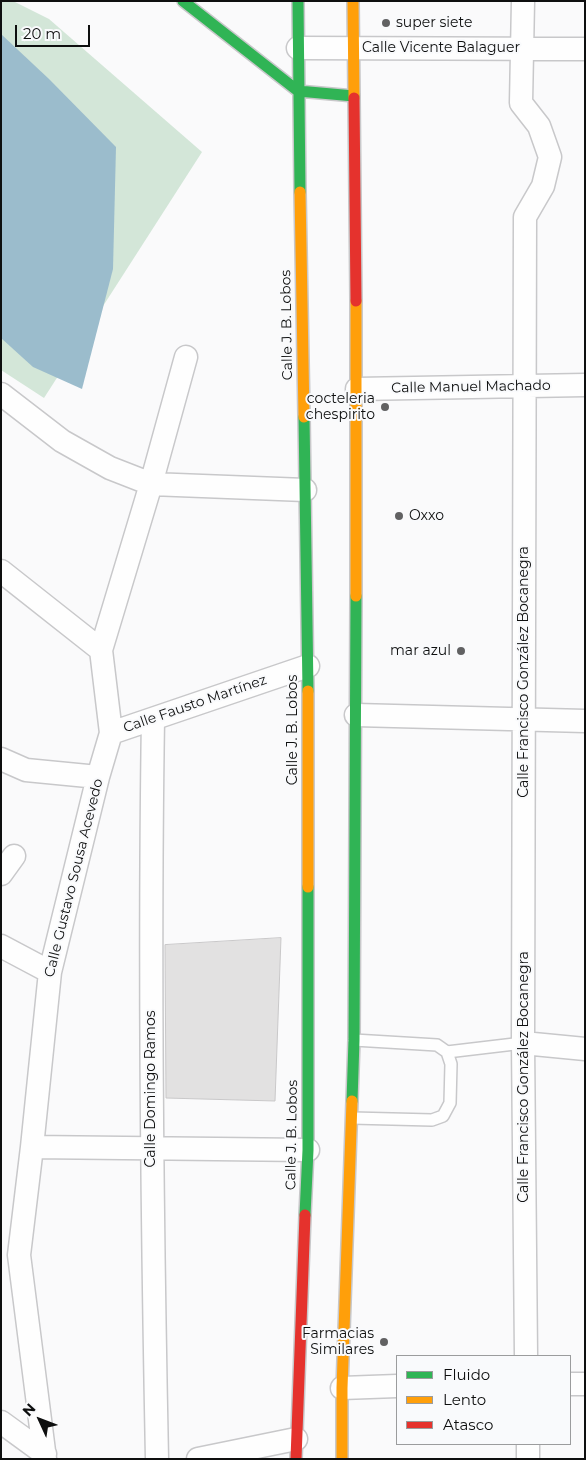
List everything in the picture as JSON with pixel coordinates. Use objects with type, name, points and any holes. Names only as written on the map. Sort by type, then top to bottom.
[{"type":"main road","points":[[183,1],[298,92],[354,96]]},
{"type":"main road","name":"Calle J. B. Lobos","points":[[296,1449],[308,1150],[308,666],[298,1]]},
{"type":"main road","points":[[342,1459],[342,1388],[354,1040],[357,389],[353,1]]},
{"type":"street","name":"Calle Francisco González Bocanegra","points":[[523,1],[521,103],[539,126],[550,157],[543,186],[525,217],[523,1043],[526,1355]]},
{"type":"street","name":"Calle Vicente Balaguer","points":[[298,48],[585,49]]},
{"type":"street","name":"Calle Gustavo Sousa Acevedo","points":[[45,1457],[10,1248],[32,1147],[50,972],[111,733],[101,650],[151,484],[186,357]]},
{"type":"street","name":"Calle Manuel Machado","points":[[357,389],[585,385]]},
{"type":"street","points":[[1,394],[62,441],[110,468],[151,484],[305,490]]},
{"type":"street","points":[[1,571],[101,650]]},
{"type":"street","name":"Calle Fausto Martínez","points":[[111,733],[308,666]]},
{"type":"street","points":[[356,714],[585,721]]},
{"type":"street","name":"Calle Domingo Ramos","points":[[153,719],[150,899],[151,1147],[157,1459]]},
{"type":"street","points":[[1,758],[26,770],[98,778]]},
{"type":"street","points":[[1,874],[14,856]]},
{"type":"street","points":[[1,946],[50,972]]},
{"type":"street","points":[[523,1043],[585,1049]]},
{"type":"street","points":[[32,1147],[308,1150]]},
{"type":"street","points":[[571,1384],[585,1384]]},
{"type":"street","points":[[342,1388],[396,1386]]},
{"type":"street","points":[[1,1422],[45,1457]]},
{"type":"street","points":[[528,1445],[528,1459]]},
{"type":"street","points":[[198,1459],[296,1449]]},
{"type":"lane","points":[[352,1118],[432,1120],[443,1116],[450,1103],[451,1064],[447,1052],[437,1045],[354,1040]]},
{"type":"lane","points":[[447,1052],[523,1043]]},
{"type":"green space","points":[[1,1],[13,1],[49,19],[202,152],[44,398],[1,370]]},
{"type":"water","points":[[1,34],[49,79],[116,147],[113,269],[82,389],[33,367],[1,338]]},
{"type":"building","points":[[281,938],[275,1101],[166,1098],[165,945]]},
{"type":"traffic: fast","points":[[183,1],[298,91],[354,96]]},
{"type":"traffic: fast","points":[[298,1],[300,192]]},
{"type":"traffic: fast","points":[[304,417],[308,691]]},
{"type":"traffic: fast","points":[[352,1101],[354,1040],[356,596]]},
{"type":"traffic: fast","points":[[305,1215],[308,1150],[308,887]]},
{"type":"traffic: slow","points":[[353,1],[354,98]]},
{"type":"traffic: slow","points":[[300,192],[304,417]]},
{"type":"traffic: slow","points":[[356,301],[356,596]]},
{"type":"traffic: slow","points":[[308,691],[308,887]]},
{"type":"traffic: slow","points":[[342,1459],[342,1388],[352,1101]]},
{"type":"traffic: jam","points":[[354,98],[356,301]]},
{"type":"traffic: jam","points":[[296,1459],[305,1215]]},
{"type":"place","name":"super siete","points":[[386,23]]},
{"type":"place","name":"cocteleria chespirito","points":[[385,407]]},
{"type":"place","name":"Oxxo","points":[[399,516]]},
{"type":"place","name":"mar azul","points":[[461,651]]},
{"type":"place","name":"Farmacias Similares","points":[[384,1342]]}]
